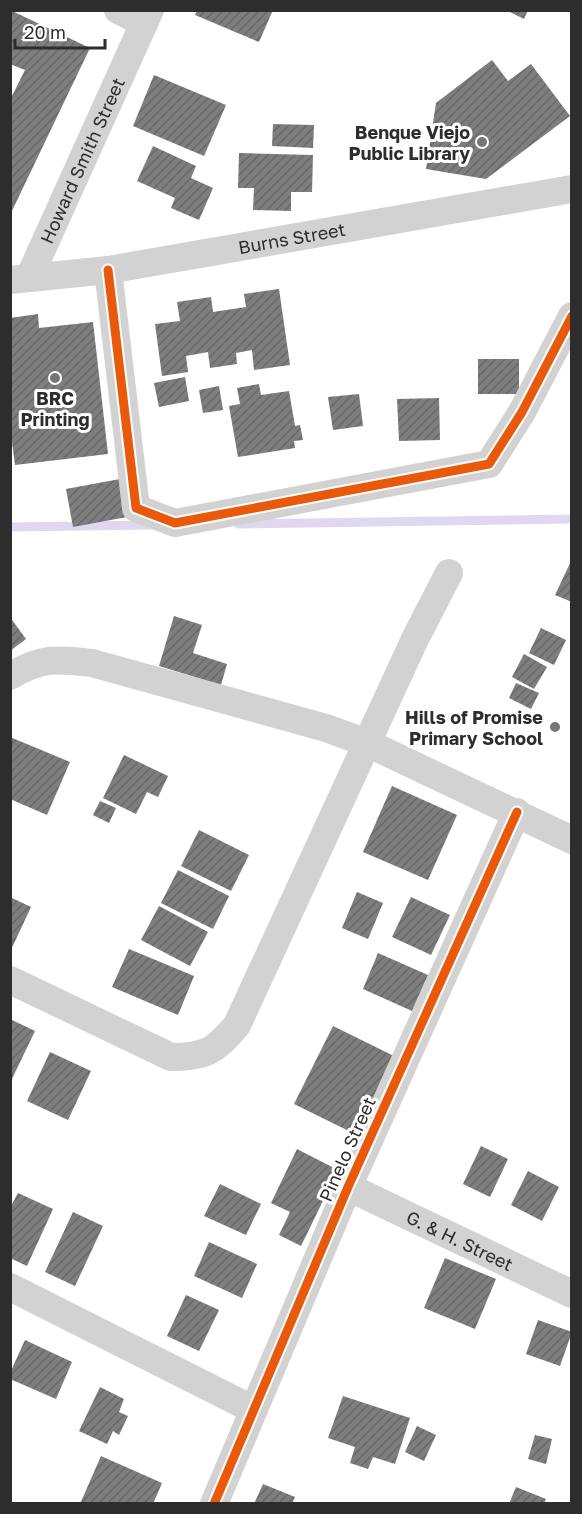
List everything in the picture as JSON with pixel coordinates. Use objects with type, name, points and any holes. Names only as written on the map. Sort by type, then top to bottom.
[{"type":"street","points":[[117,10],[147,17]]},
{"type":"street","name":"Howard Smith Street","points":[[20,279],[147,17]]},
{"type":"street","name":"Burns Street","points":[[20,279],[108,270],[572,189]]},
{"type":"street","points":[[108,270],[136,508],[175,523],[489,464],[522,412],[572,316]]},
{"type":"street","points":[[10,980],[171,1057],[197,1057],[219,1047],[237,1025],[367,743],[449,573]]},
{"type":"street","points":[[10,676],[30,664],[52,658],[92,663],[326,728],[367,743],[572,840]]},
{"type":"street","name":"Pinelo Street","points":[[214,1503],[348,1187],[517,812]]},
{"type":"street","name":"G. & H. Street","points":[[348,1187],[572,1294]]},
{"type":"street","points":[[10,1287],[252,1409]]},
{"type":"building","points":[[10,10],[90,48],[10,215],[10,100],[25,70],[10,64]]},
{"type":"building","points":[[197,10],[273,10],[259,42],[195,15]]},
{"type":"building","points":[[506,10],[528,10],[524,19]]},
{"type":"building","name":"Benque Viejo Public Library","points":[[492,60],[508,81],[531,64],[570,116],[486,179],[426,169],[436,103]]},
{"type":"building","points":[[154,75],[226,105],[204,156],[133,126]]},
{"type":"building","points":[[273,124],[314,125],[313,148],[272,146]]},
{"type":"building","points":[[153,146],[196,166],[191,178],[213,188],[199,220],[171,208],[175,198],[137,181]]},
{"type":"building","points":[[239,153],[313,155],[312,192],[291,192],[291,211],[253,210],[254,188],[238,188]]},
{"type":"building","points":[[279,289],[290,365],[254,370],[252,350],[236,353],[237,364],[210,368],[208,352],[186,356],[188,372],[162,376],[155,324],[180,321],[177,302],[211,297],[213,312],[246,307],[244,294]]},
{"type":"building","name":"BRC Printing","points":[[38,314],[39,328],[93,322],[108,454],[15,465],[10,427],[10,318]]},
{"type":"building","points":[[478,359],[519,359],[519,394],[478,394]]},
{"type":"building","points":[[185,377],[189,401],[159,407],[154,383]]},
{"type":"building","points":[[259,384],[261,395],[289,391],[295,426],[300,425],[303,440],[294,441],[295,448],[238,457],[229,406],[240,404],[237,388]]},
{"type":"building","points":[[219,386],[223,410],[203,413],[199,390]]},
{"type":"building","points":[[359,394],[363,426],[333,430],[328,397]]},
{"type":"building","points":[[439,398],[440,440],[399,441],[397,399]]},
{"type":"building","points":[[120,479],[127,517],[73,527],[66,489]]},
{"type":"building","points":[[572,559],[572,602],[555,595]]},
{"type":"building","points":[[174,616],[202,625],[193,653],[227,664],[221,685],[159,666]]},
{"type":"building","points":[[10,617],[26,639],[10,651]]},
{"type":"building","points":[[541,628],[566,640],[554,665],[529,653]]},
{"type":"building","points":[[524,654],[547,667],[534,689],[512,677]]},
{"type":"building","points":[[516,683],[539,693],[531,709],[509,698]]},
{"type":"building","points":[[10,737],[70,762],[47,815],[10,799]]},
{"type":"building","points":[[124,755],[168,776],[158,797],[147,792],[136,814],[103,798]]},
{"type":"building","points":[[392,786],[457,815],[428,880],[363,852]]},
{"type":"building","points":[[100,801],[116,808],[109,823],[93,815]]},
{"type":"building","points":[[199,830],[249,855],[231,891],[181,866]]},
{"type":"building","points":[[178,870],[229,896],[213,929],[161,903]]},
{"type":"building","points":[[357,892],[383,903],[368,939],[342,928]]},
{"type":"building","points":[[10,897],[31,907],[10,952]]},
{"type":"building","points":[[411,897],[450,915],[431,955],[392,937]]},
{"type":"building","points":[[159,906],[208,932],[190,966],[141,940]]},
{"type":"building","points":[[129,949],[194,976],[178,1015],[112,987]]},
{"type":"building","points":[[378,953],[428,975],[412,1011],[363,989]]},
{"type":"building","points":[[10,1019],[35,1031],[10,1083]]},
{"type":"building","points":[[333,1026],[396,1057],[357,1135],[294,1104]]},
{"type":"building","points":[[50,1052],[91,1071],[68,1120],[27,1101]]},
{"type":"building","points":[[481,1146],[508,1159],[490,1197],[463,1184]]},
{"type":"building","points":[[297,1149],[338,1170],[301,1246],[279,1235],[290,1212],[271,1203]]},
{"type":"building","points":[[528,1171],[559,1187],[542,1221],[511,1205]]},
{"type":"building","points":[[220,1184],[261,1204],[246,1235],[204,1216]]},
{"type":"building","points":[[18,1193],[53,1209],[27,1266],[10,1258],[10,1208]]},
{"type":"building","points":[[73,1212],[103,1226],[75,1286],[45,1272]]},
{"type":"building","points":[[209,1242],[257,1264],[242,1298],[194,1276]]},
{"type":"building","points":[[445,1258],[496,1279],[475,1329],[424,1308]]},
{"type":"building","points":[[186,1295],[219,1310],[199,1351],[167,1336]]},
{"type":"building","points":[[538,1320],[572,1332],[560,1366],[526,1354]]},
{"type":"building","points":[[25,1340],[72,1362],[56,1399],[10,1379],[10,1373]]},
{"type":"building","points":[[100,1387],[124,1399],[119,1412],[128,1416],[119,1435],[113,1431],[107,1444],[79,1431]]},
{"type":"building","points":[[343,1396],[410,1418],[395,1464],[373,1457],[368,1469],[350,1463],[355,1447],[328,1438]]},
{"type":"building","points":[[417,1426],[436,1435],[424,1461],[405,1452]]},
{"type":"building","points":[[535,1435],[552,1439],[546,1464],[528,1459]]},
{"type":"building","points":[[101,1456],[162,1483],[153,1504],[80,1504]]},
{"type":"building","points":[[263,1484],[295,1497],[292,1504],[254,1504]]},
{"type":"building","points":[[516,1487],[546,1499],[544,1504],[509,1504]]},
{"type":"waterway","points":[[238,524],[572,519]]},
{"type":"waterway","points":[[10,527],[152,525]]},
{"type":"cycle path","points":[[108,270],[136,508],[175,523],[489,464],[522,412],[572,316]]},
{"type":"cycle path","points":[[214,1504],[348,1187],[517,812]]},
{"type":"place","name":"Benque Viejo Public Library","points":[[482,142]]},
{"type":"place","name":"BRC Printing","points":[[55,378]]},
{"type":"place","name":"Hills of Promise Primary School","points":[[555,727]]}]
